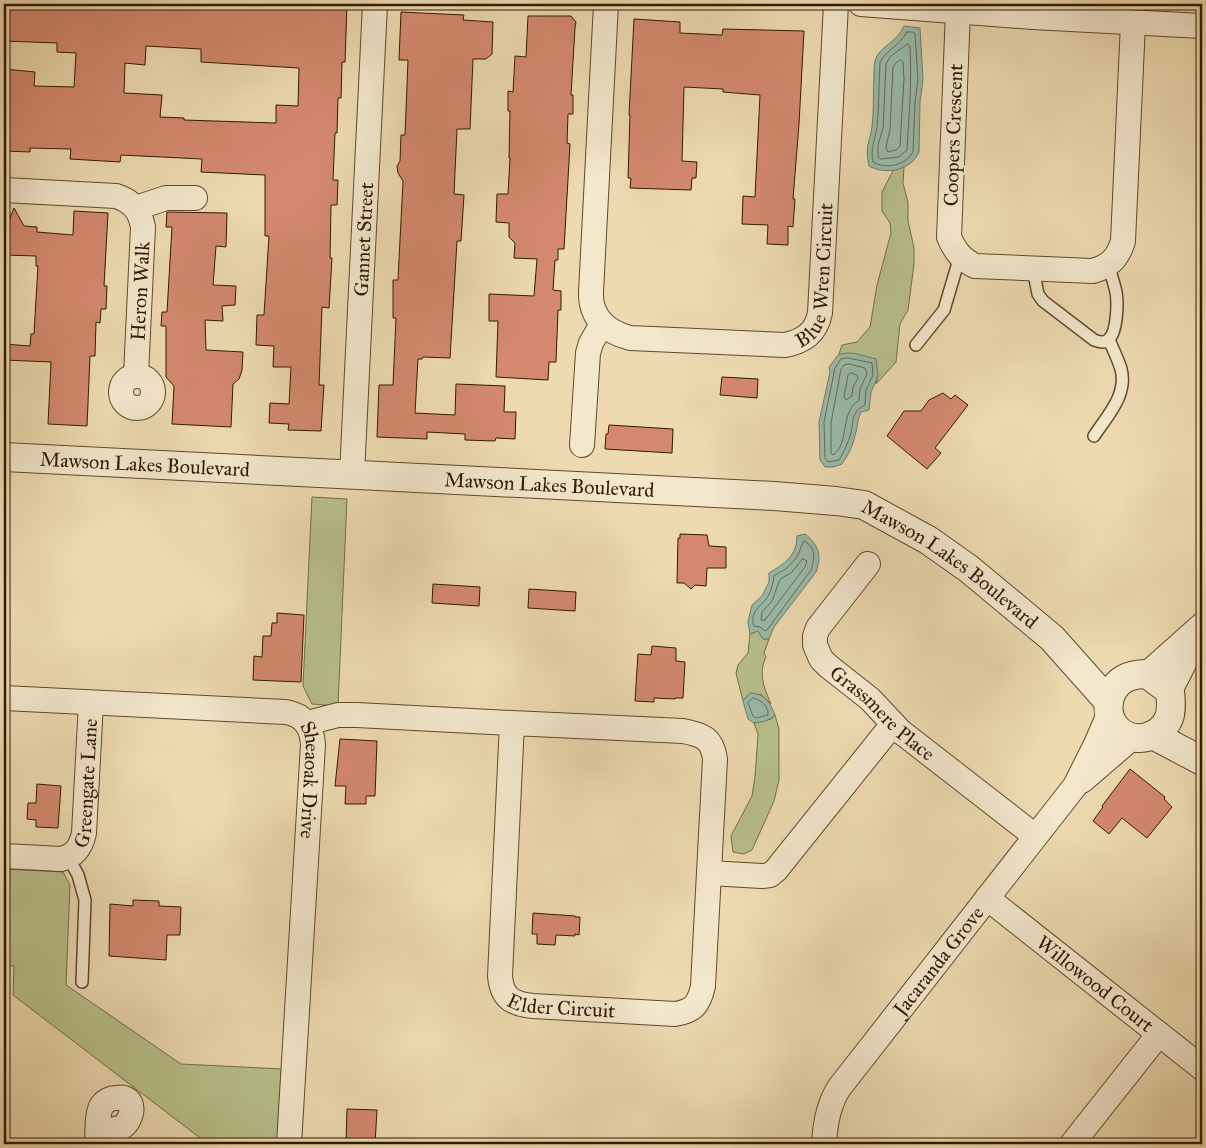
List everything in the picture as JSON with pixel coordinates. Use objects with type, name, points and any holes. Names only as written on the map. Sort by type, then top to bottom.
[{"type":"street","name":"Gannet Street","points":[[352,474],[376,4]]},
{"type":"street","points":[[582,445],[588,352],[602,324],[595,313],[591,300],[606,4]]},
{"type":"street","name":"Blue Wren Circuit","points":[[602,324],[616,334],[630,338],[785,345],[799,342],[809,336],[818,322],[820,313],[836,4]]},
{"type":"street","points":[[861,4],[1202,26]]},
{"type":"street","name":"Coopers Crescent","points":[[948,10],[949,237],[960,256]]},
{"type":"street","points":[[960,256],[975,266],[1033,269],[1093,271],[1114,262],[1120,252],[1123,241],[1133,23]]},
{"type":"street","points":[[4,190],[116,196],[126,200],[136,208],[166,198],[196,198]]},
{"type":"street","name":"Heron Walk","points":[[136,208],[141,216],[143,227],[136,375]]},
{"type":"street","name":"Mawson Lakes Boulevard","points":[[4,457],[797,498],[864,505],[928,540],[969,569],[1052,638],[1109,707]]},
{"type":"street","name":"Grassmere Place","points":[[868,564],[818,628],[815,636],[815,645],[821,659],[870,699],[893,724],[1036,836]]},
{"type":"street","points":[[1202,626],[1170,702],[1168,720],[1161,730],[1143,736],[1128,736],[1118,730],[1109,707],[1111,692],[1136,676],[1202,626]]},
{"type":"street","name":"Mawson Lakes Boulevard","points":[[1052,638],[1136,676]]},
{"type":"street","points":[[1136,676],[1170,702],[1202,750]]},
{"type":"street","name":"Sheaoak Drive","points":[[4,698],[286,712],[298,715],[307,724],[312,734],[313,745],[289,1144]]},
{"type":"street","name":"Greengate Lane","points":[[4,856],[61,859],[76,852],[82,843],[91,703]]},
{"type":"street","name":"Jacaranda Grove","points":[[824,1144],[825,1127],[832,1098],[1075,786],[1096,744],[1109,707]]},
{"type":"street","name":"Elder Circuit","points":[[307,724],[338,715],[358,715],[683,731],[700,735],[713,748],[715,759],[703,986],[700,998],[691,1009],[675,1014],[518,1005],[512,1002],[501,985],[512,723]]},
{"type":"street","points":[[709,873],[770,875],[893,724]]},
{"type":"street","points":[[1143,736],[1202,761]]},
{"type":"street","name":"Jacaranda Grove","points":[[1075,786],[1143,736]]},
{"type":"street","name":"Willowood Court","points":[[986,898],[1202,1068]]},
{"type":"street","points":[[1074,1143],[1159,1034]]},
{"type":"lane","points":[[916,345],[944,310],[960,256]]},
{"type":"lane","points":[[1033,269],[1038,294],[1043,301],[1094,340],[1102,342],[1109,340],[1114,332],[1117,308],[1116,293],[1108,265]]},
{"type":"lane","points":[[1094,436],[1120,397],[1123,388],[1121,370],[1109,340]]},
{"type":"lane","name":"Greengate Lane","points":[[68,857],[78,875],[85,900],[82,982]]},
{"type":"green space","points":[[904,167],[903,183],[908,203],[908,221],[914,248],[914,264],[908,310],[900,324],[896,362],[876,384],[878,376],[868,357],[839,354],[842,345],[857,342],[870,327],[877,285],[891,233],[890,223],[882,211],[882,192],[894,169]]},
{"type":"green space","points":[[312,497],[347,499],[338,706],[312,704],[303,686]]},
{"type":"green space","points":[[758,631],[763,639],[769,639],[764,653],[766,657],[762,675],[771,704],[762,695],[750,693],[743,701],[736,673],[738,665],[748,653],[750,634]]},
{"type":"green space","points":[[775,715],[779,729],[779,780],[774,801],[752,850],[744,854],[733,852],[731,836],[752,796],[758,734],[754,723],[771,719]]},
{"type":"green space","points":[[4,869],[63,872],[70,885],[66,985],[181,1064],[282,1069],[279,1144],[208,1144],[13,995],[14,966],[4,965]]},
{"type":"water","points":[[904,26],[920,28],[923,79],[920,102],[919,152],[910,163],[897,170],[875,169],[869,166],[867,154],[873,121],[875,63],[880,52],[897,37]]},
{"type":"water","points":[[848,353],[876,359],[878,376],[871,392],[869,410],[861,412],[853,443],[842,464],[825,467],[820,460],[819,422],[830,372],[829,367],[839,354]]},
{"type":"water","points":[[805,534],[818,551],[819,561],[816,572],[774,627],[769,639],[763,639],[758,631],[750,634],[748,622],[752,605],[762,596],[769,582],[769,573],[789,559],[795,549],[797,536]]},
{"type":"water","points":[[750,693],[763,697],[769,703],[775,715],[768,720],[757,723],[748,719],[743,701]]},
{"type":"building","points":[[4,4],[347,4],[345,62],[342,62],[341,98],[338,98],[337,133],[335,133],[333,180],[338,180],[337,205],[331,205],[330,258],[332,258],[329,308],[322,307],[319,385],[324,385],[321,431],[288,430],[289,424],[269,423],[270,403],[289,404],[291,367],[273,367],[274,346],[256,345],[257,315],[264,315],[269,236],[265,236],[265,175],[201,172],[202,159],[121,155],[120,162],[70,159],[71,149],[30,148],[30,152],[4,151],[4,69],[35,72],[34,86],[74,87],[76,53],[57,52],[57,43],[4,41]],"holes":[[[146,46],[201,49],[201,62],[299,68],[298,106],[276,105],[276,123],[184,120],[184,118],[160,117],[162,95],[124,93],[125,63],[145,65]]]},
{"type":"building","points":[[401,12],[464,15],[463,20],[493,22],[492,54],[486,59],[473,59],[470,129],[457,129],[454,194],[464,195],[461,241],[457,241],[450,358],[423,357],[418,359],[415,413],[455,415],[456,384],[505,386],[504,412],[516,412],[515,439],[496,438],[495,441],[465,440],[465,434],[427,432],[427,439],[377,437],[379,385],[393,385],[396,318],[393,318],[393,280],[398,280],[403,181],[398,173],[397,166],[400,161],[401,135],[405,135],[408,60],[399,60]]},
{"type":"building","points":[[528,16],[571,16],[576,22],[571,95],[573,95],[573,114],[568,114],[567,143],[570,144],[564,249],[558,249],[558,260],[555,260],[553,290],[561,291],[561,310],[558,310],[556,362],[549,362],[548,380],[496,377],[498,321],[489,321],[489,294],[534,296],[537,259],[514,258],[515,243],[509,237],[509,223],[496,222],[497,194],[508,194],[510,111],[508,111],[508,91],[513,92],[515,56],[526,57]]},
{"type":"building","points":[[634,19],[680,22],[680,33],[722,35],[723,29],[804,31],[793,199],[795,199],[793,227],[788,226],[788,245],[767,244],[768,225],[742,224],[743,196],[755,197],[760,95],[723,92],[723,89],[684,87],[682,161],[697,162],[696,178],[692,178],[691,190],[630,188],[631,178],[628,178],[629,115]]},
{"type":"building","points":[[14,208],[24,226],[37,227],[37,232],[73,235],[74,211],[108,213],[104,286],[107,286],[106,309],[101,309],[100,323],[96,322],[95,356],[90,356],[87,426],[48,424],[51,362],[4,360],[4,344],[30,346],[31,334],[34,334],[38,266],[36,266],[36,256],[4,255],[4,223],[8,223]]},
{"type":"building","points":[[167,212],[227,213],[226,247],[216,246],[213,285],[236,286],[235,305],[222,306],[223,321],[205,320],[206,350],[243,352],[242,370],[239,379],[233,384],[231,427],[172,424],[174,386],[166,377],[166,326],[161,326],[162,312],[167,312],[172,227],[166,227]]},
{"type":"building","points":[[722,377],[758,379],[757,398],[720,395]]},
{"type":"building","points":[[943,393],[951,399],[955,395],[968,405],[935,448],[941,453],[927,469],[887,436],[904,411],[921,411],[929,400]]},
{"type":"building","points":[[609,425],[673,429],[672,453],[605,449]]},
{"type":"building","points":[[680,534],[707,535],[709,546],[726,547],[726,568],[707,568],[706,586],[695,585],[691,589],[684,583],[677,583],[678,538],[680,538]]},
{"type":"building","points":[[433,584],[480,587],[479,606],[432,603]]},
{"type":"building","points":[[529,589],[576,592],[575,611],[528,608]]},
{"type":"building","points":[[277,613],[304,615],[301,682],[253,680],[254,656],[262,657],[263,636],[271,636],[272,623],[277,623]]},
{"type":"building","points":[[652,646],[676,648],[676,661],[685,662],[683,698],[654,698],[654,702],[635,701],[638,654],[651,655]]},
{"type":"building","points":[[340,739],[377,741],[375,796],[366,796],[366,804],[345,804],[346,786],[335,786]]},
{"type":"building","points":[[1130,769],[1165,797],[1164,799],[1172,807],[1147,838],[1122,818],[1109,834],[1093,821]]},
{"type":"building","points":[[37,784],[61,786],[58,828],[36,827],[36,820],[27,819],[28,803],[36,803]]},
{"type":"building","points":[[133,900],[159,901],[159,906],[181,907],[180,935],[167,935],[166,960],[109,956],[110,904],[133,906]]},
{"type":"building","points":[[533,913],[580,917],[579,935],[556,935],[555,945],[537,944],[537,934],[532,934]]},
{"type":"building","points":[[347,1109],[377,1110],[375,1144],[346,1144]]}]
